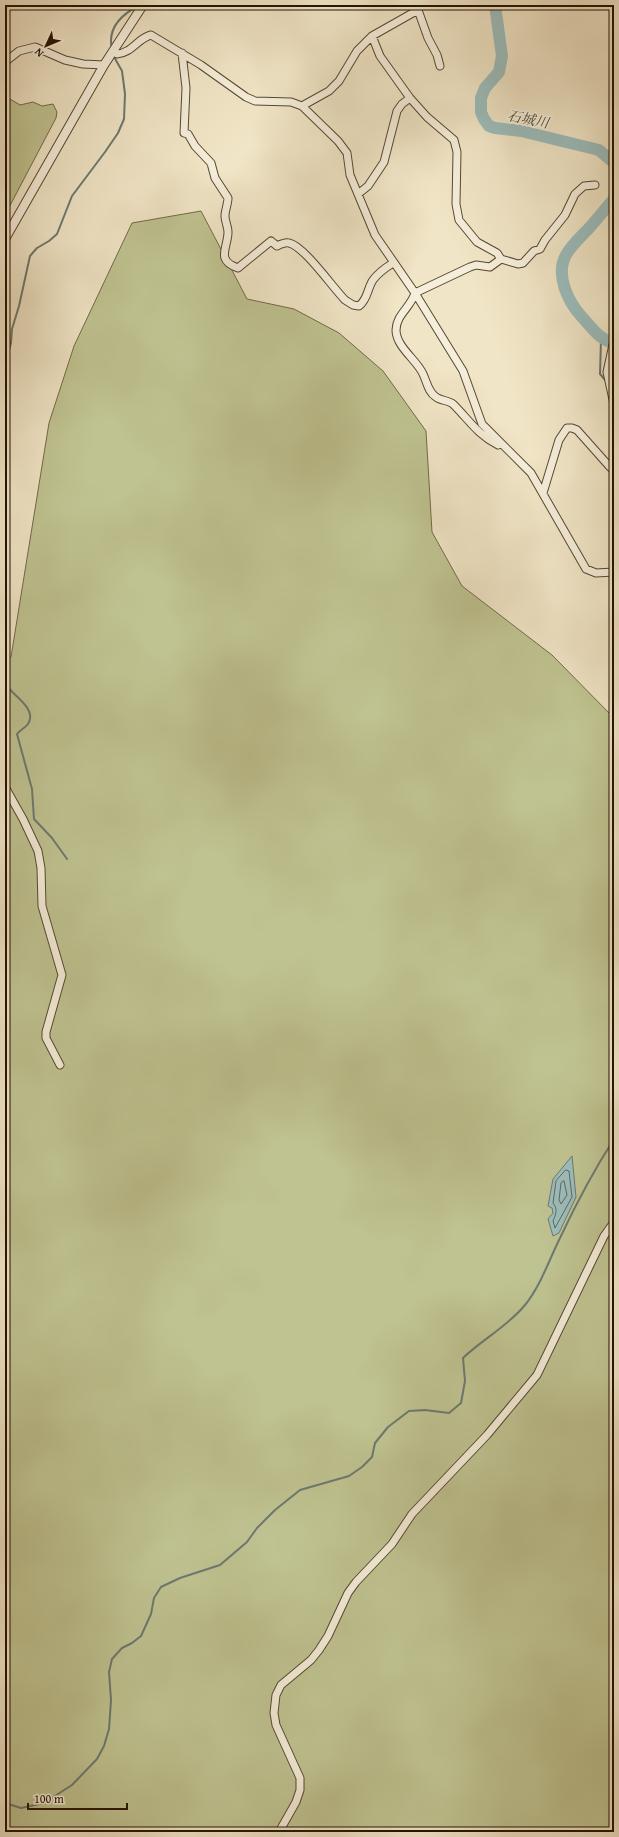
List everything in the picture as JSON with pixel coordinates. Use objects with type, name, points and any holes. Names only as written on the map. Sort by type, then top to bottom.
[{"type":"street","points":[[5,239],[104,65],[143,5]]},
{"type":"street","points":[[302,106],[329,91],[339,81],[357,51],[372,36],[419,7],[428,38],[438,55],[440,66]]},
{"type":"street","points":[[113,51],[117,54],[124,52],[145,36],[151,35],[182,53],[246,97],[255,100],[291,102],[302,106],[338,141],[347,153],[350,175],[375,235],[415,293],[463,371],[482,424],[531,473],[586,569],[596,573],[614,572]]},
{"type":"street","points":[[372,36],[380,56],[410,98],[427,116],[454,140],[457,152],[456,213],[459,220],[476,242],[497,254],[501,258],[518,264],[523,263],[534,251],[540,249],[545,240],[565,215],[576,194],[584,186],[596,185]]},
{"type":"street","points":[[5,62],[19,52],[35,47],[65,60],[83,64],[104,65]]},
{"type":"street","points":[[182,53],[186,88],[184,133],[188,134],[195,146],[211,163],[215,178],[228,198],[225,215],[228,232],[224,253],[225,260],[228,263],[238,268],[271,241],[278,246],[284,242],[291,243],[303,251],[345,300],[353,305],[359,306],[365,301],[372,282],[378,273],[393,263]]},
{"type":"street","points":[[358,194],[368,186],[384,162],[397,111],[402,104],[410,98]]},
{"type":"street","points":[[415,293],[470,267],[476,265],[490,267],[501,258]]},
{"type":"street","points":[[415,293],[413,301],[400,315],[396,325],[397,338],[423,373],[427,388],[436,397],[452,403],[485,438],[506,447]]},
{"type":"street","points":[[614,340],[607,372],[614,404]]},
{"type":"street","points":[[543,493],[559,440],[568,428],[577,430],[611,468],[614,465]]},
{"type":"street","points":[[5,787],[24,820],[38,851],[41,868],[42,906],[62,975],[46,1032],[46,1038],[60,1065]]},
{"type":"street","points":[[279,1832],[296,1802],[300,1784],[300,1778],[276,1725],[274,1713],[276,1695],[281,1685],[311,1660],[319,1650],[328,1636],[348,1593],[356,1582],[392,1544],[412,1514],[487,1435],[536,1375],[604,1236],[614,1222]]},
{"type":"green space","points":[[5,96],[20,105],[33,102],[42,106],[53,104],[57,112],[56,118],[5,215]]},
{"type":"green space","points":[[201,211],[247,299],[294,309],[339,333],[383,371],[426,431],[432,532],[462,586],[552,655],[614,718],[614,1832],[5,1832],[5,662],[11,657],[49,423],[74,346],[132,223]]},
{"type":"water","points":[[572,1156],[576,1197],[559,1233],[553,1236],[548,1219],[553,1213],[552,1208],[548,1206],[553,1179]]},
{"type":"waterway","name":"石城川","points":[[495,5],[502,56],[499,72],[485,88],[481,98],[481,112],[489,126],[521,131],[599,150],[614,163]]},
{"type":"waterway","points":[[112,49],[112,35],[117,23],[121,18],[138,6]]},
{"type":"waterway","points":[[5,364],[30,256],[37,248],[57,234],[72,196],[118,133],[124,119],[125,94],[122,71],[113,55]]},
{"type":"waterway","name":"石城川","points":[[614,199],[568,251],[563,263],[562,271],[565,288],[572,304],[600,336],[608,342],[614,344]]},
{"type":"waterway","points":[[601,339],[600,374],[606,381]]},
{"type":"waterway","points":[[5,683],[8,688],[23,702],[30,713],[28,724],[17,734],[32,789],[34,819],[52,838],[67,859]]},
{"type":"waterway","points":[[5,1803],[21,1808],[44,1803],[72,1785],[97,1759],[104,1746],[109,1729],[111,1700],[109,1672],[112,1659],[122,1648],[141,1636],[151,1614],[154,1598],[161,1587],[180,1578],[220,1565],[247,1542],[257,1528],[275,1510],[300,1490],[349,1476],[362,1467],[372,1457],[375,1443],[388,1427],[409,1411],[425,1410],[449,1413],[461,1403],[465,1381],[463,1358],[518,1313],[531,1297],[579,1200],[614,1139]]}]
